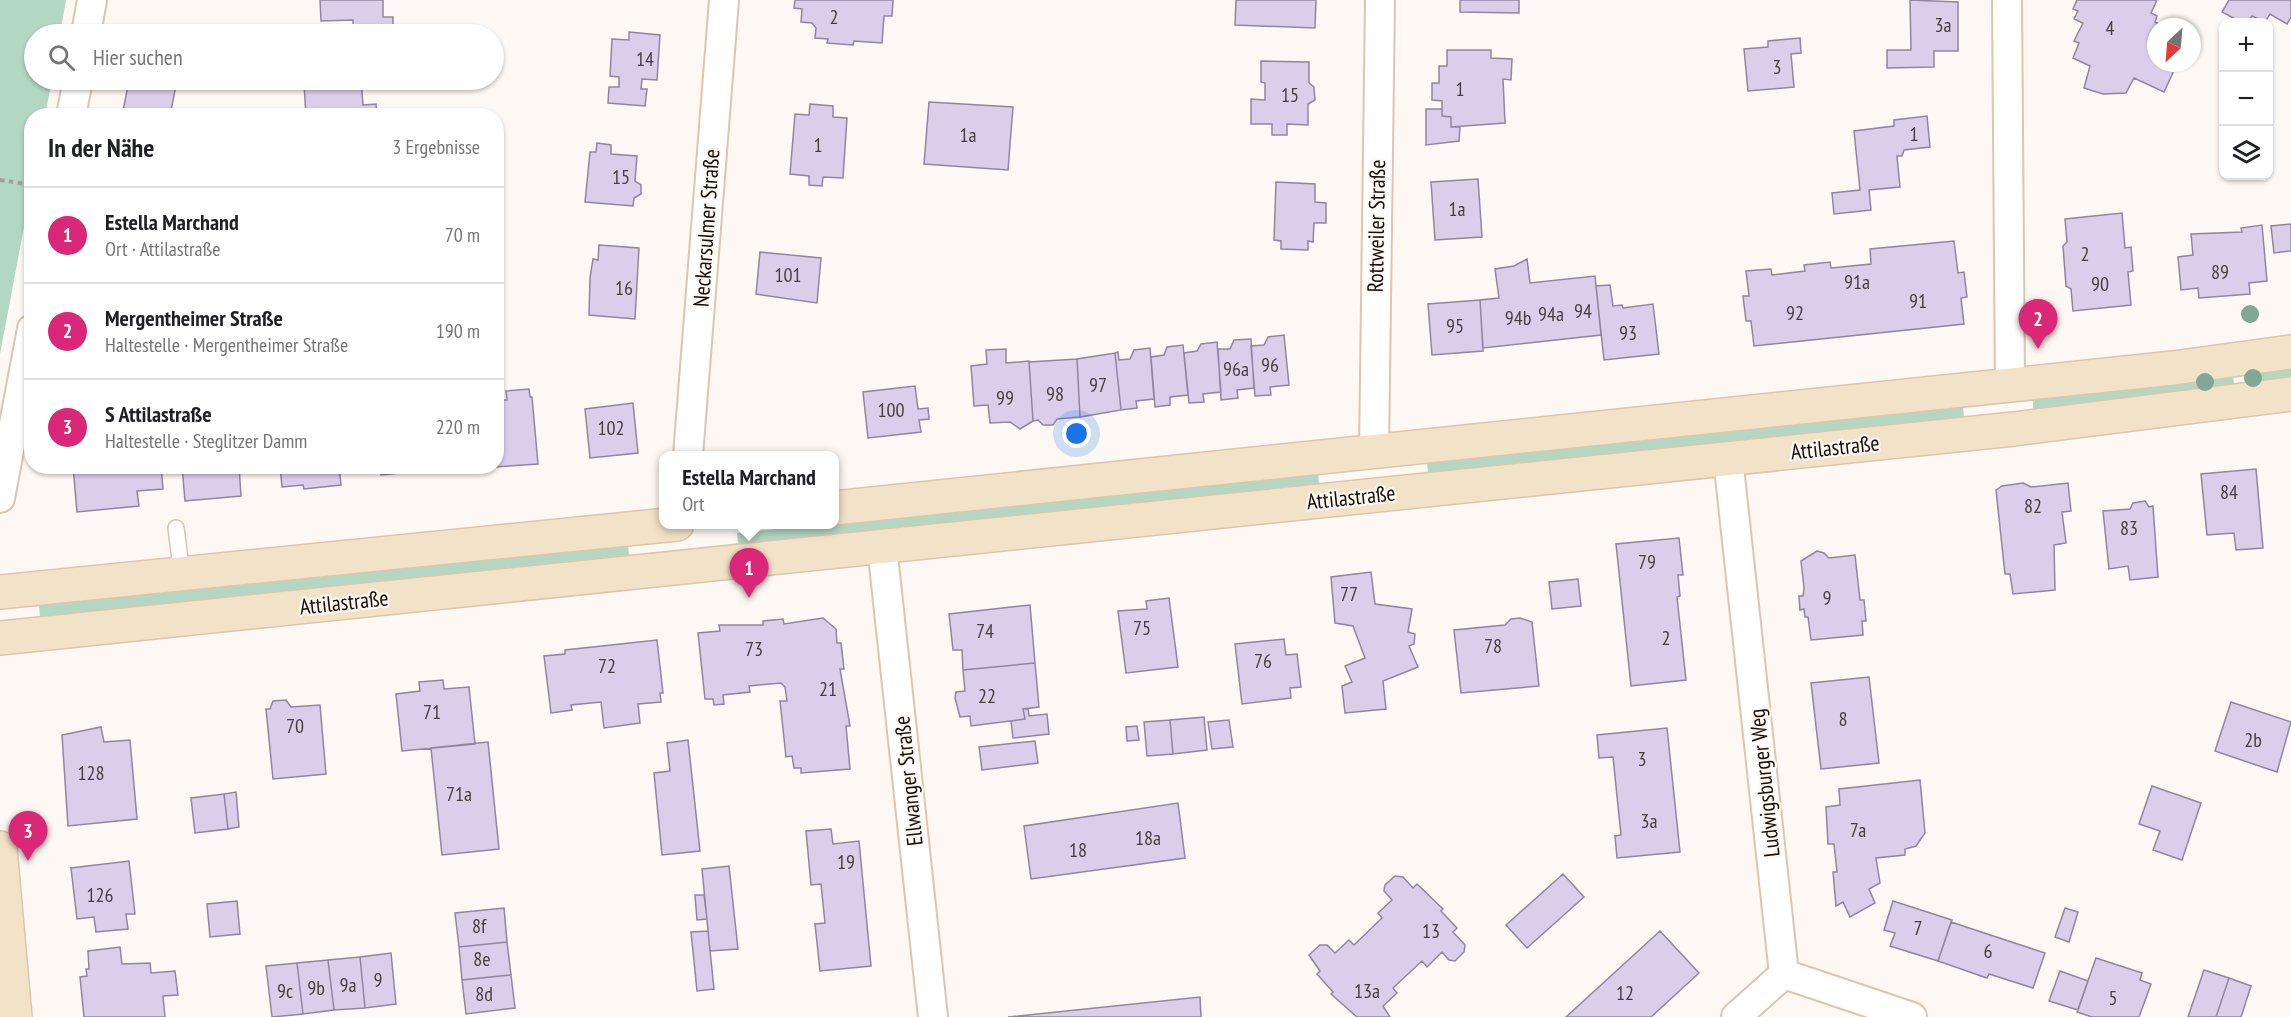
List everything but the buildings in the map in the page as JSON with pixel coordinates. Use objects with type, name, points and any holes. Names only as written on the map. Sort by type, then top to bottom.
[{"type":"main road","name":"Attilastraße","points":[[839,507],[2010,386],[2291,352]]},
{"type":"main road","points":[[2010,386],[2014,429]]},
{"type":"main road","name":"Attilastraße","points":[[0,638],[2014,429],[2291,394]]},
{"type":"main road","points":[[1374,452],[1378,494]]},
{"type":"main road","name":"Attilastraße","points":[[0,592],[659,527]]},
{"type":"main road","points":[[684,529],[688,566]]},
{"type":"main road","points":[[0,848],[15,1017]]},
{"type":"street","points":[[88,24],[92,0]]},
{"type":"street","name":"Neckarsulmer Straße","points":[[688,451],[724,0]]},
{"type":"street","name":"Rottweiler Straße","points":[[1374,452],[1380,0]]},
{"type":"street","points":[[2007,0],[2010,386]]},
{"type":"street","points":[[73,108],[76,90]]},
{"type":"street","points":[[0,498],[24,371]]},
{"type":"street","name":"Ludwigsburger Weg","points":[[1728,458],[1784,974]]},
{"type":"street","name":"Ellwanger Straße","points":[[882,546],[933,1017]]},
{"type":"street","points":[[1736,1017],[1784,974],[1912,1017]]},
{"type":"lane","points":[[176,528],[182,575]]},
{"type":"path","points":[[0,180],[24,184]]},
{"type":"green space","points":[[0,0],[66,0],[62,24],[24,24],[24,90],[50,90],[46,108],[24,108],[24,227],[0,354]]},
{"type":"green space","points":[[2291,368],[2291,379],[2251,385],[2250,374]]},
{"type":"green space","points":[[2233,377],[2235,387],[2033,409],[2035,399]]},
{"type":"green space","points":[[1963,406],[1964,418],[1428,473],[1427,461]]},
{"type":"green space","points":[[1318,472],[1319,484],[738,544],[737,533],[775,529],[839,529],[839,522]]},
{"type":"green space","points":[[628,544],[629,555],[40,617],[39,605]]},
{"type":"place","name":"Mergentheimer Straße","points":[[2038,349]]},
{"type":"place","name":"Estella Marchand","points":[[749,598]]},
{"type":"place","name":"S Attilastraße","points":[[28,861]]}]
